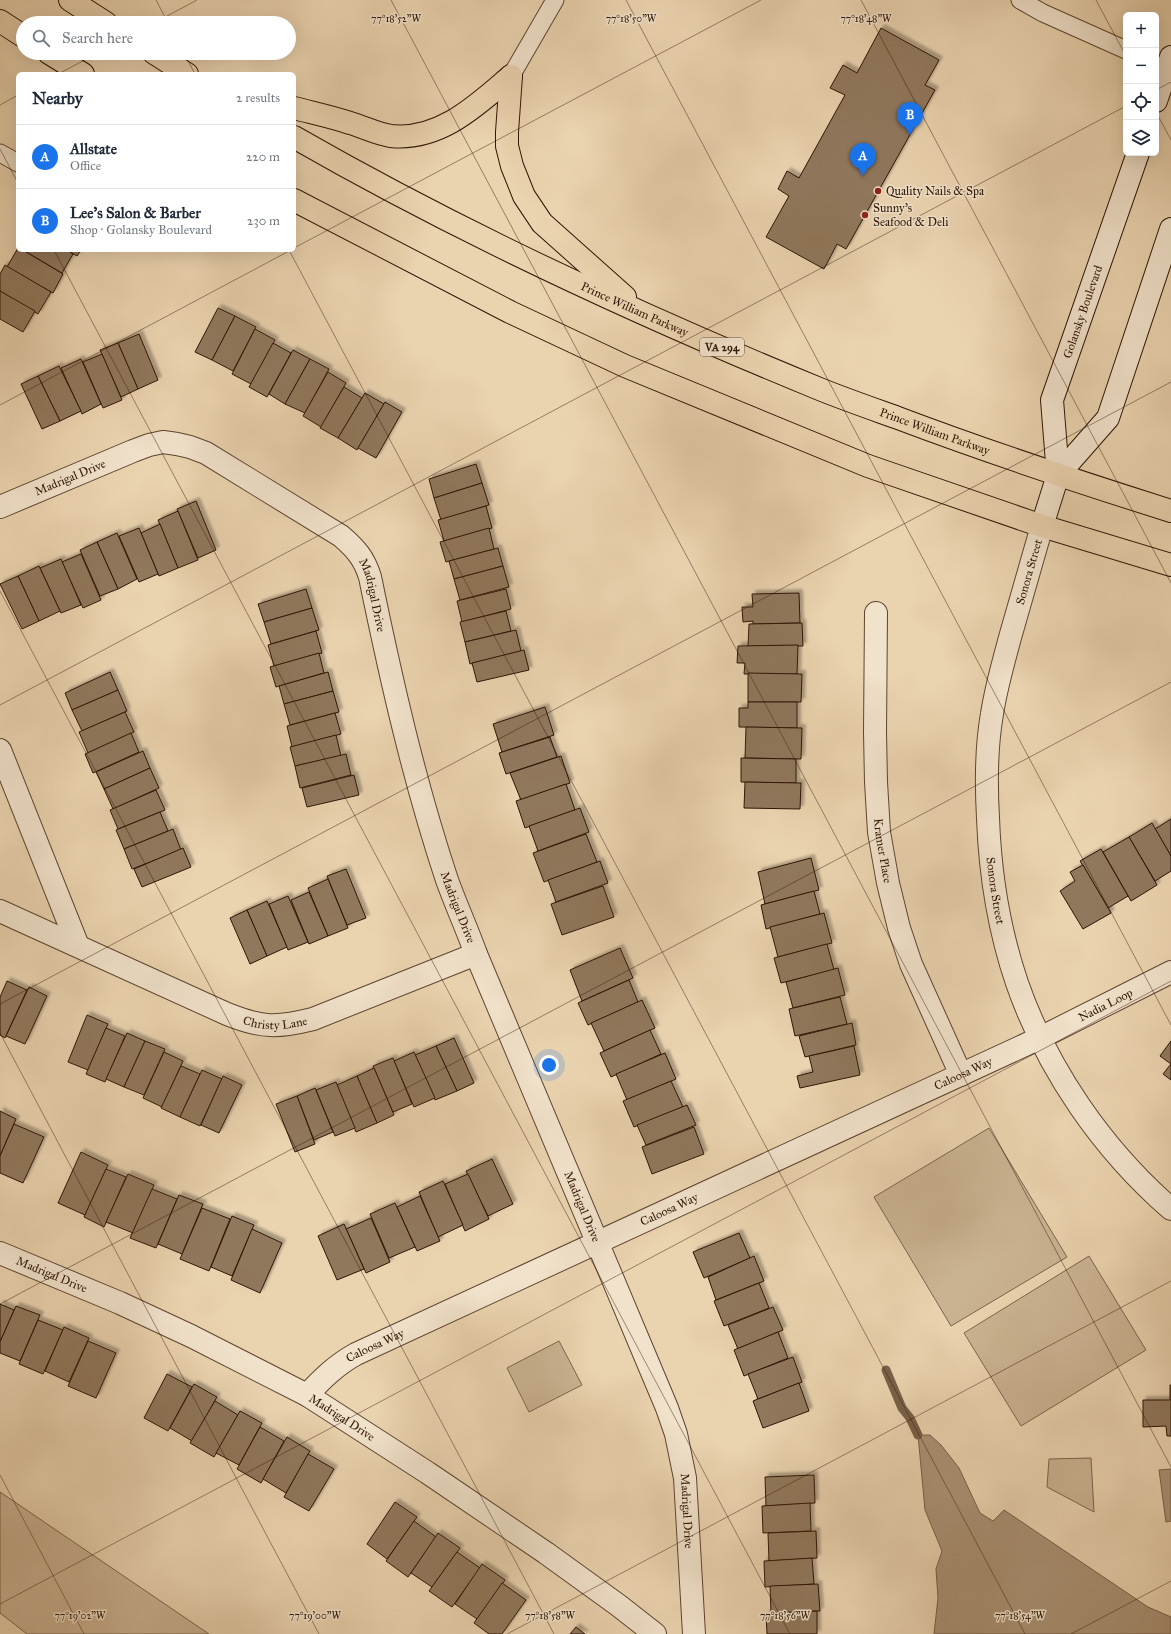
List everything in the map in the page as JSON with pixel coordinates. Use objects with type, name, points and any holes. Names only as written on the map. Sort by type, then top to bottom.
[{"type":"highway","points":[[70,0],[95,16]]},
{"type":"highway","points":[[0,21],[16,31]]},
{"type":"highway","points":[[60,60],[80,72]]},
{"type":"highway","points":[[165,60],[184,72]]},
{"type":"highway","points":[[296,109],[345,121],[380,134],[390,136],[412,136],[455,121],[471,110],[511,76]]},
{"type":"highway","points":[[511,76],[507,132],[508,146],[512,166],[524,196],[542,223],[642,313]]},
{"type":"highway","name":"Prince William Parkway","points":[[296,138],[440,216],[642,313],[823,391],[1058,475],[1171,511]]},
{"type":"highway","points":[[296,201],[510,312],[625,366],[868,466],[1042,526],[1171,565]]},
{"type":"street","points":[[1159,89],[1165,62]]},
{"type":"street","name":"Golansky Boulevard","points":[[1042,526],[1058,475],[1052,400],[1137,156]]},
{"type":"street","name":"Golansky Boulevard","points":[[1058,475],[1108,418],[1171,229]]},
{"type":"street","name":"Madrigal Drive","points":[[0,507],[133,451],[164,442],[190,447],[206,453],[341,536],[355,549],[366,564],[388,665],[415,774],[448,881],[476,954],[598,1242],[667,1408],[676,1434],[685,1478],[694,1634]]},
{"type":"street","name":"Sonora Street","points":[[1042,526],[1001,670],[992,714],[987,756],[989,852],[998,912],[1017,983],[1040,1038],[1070,1092],[1106,1142],[1154,1194],[1171,1209]]},
{"type":"street","name":"Kramer Place","points":[[876,613],[876,782],[879,832],[888,883],[899,928],[911,964],[961,1075]]},
{"type":"street","points":[[1,758],[78,946]]},
{"type":"street","name":"Christy Lane","points":[[0,910],[233,1017],[260,1025],[276,1026],[292,1024],[313,1018],[476,954]]},
{"type":"street","name":"Nadia Loop","points":[[1040,1038],[1171,972]]},
{"type":"street","name":"Caloosa Way","points":[[307,1395],[341,1362],[356,1354],[1040,1038]]},
{"type":"street","name":"Madrigal Drive","points":[[0,1253],[113,1300],[184,1333],[307,1395],[428,1473],[539,1548],[618,1605],[655,1634]]},
{"type":"lane","points":[[511,76],[555,0]]},
{"type":"lane","points":[[1020,0],[1042,13],[1123,49]]},
{"type":"lane","points":[[0,153],[16,162]]},
{"type":"shaded area","points":[[989,1128],[1067,1257],[951,1326],[874,1197]]},
{"type":"shaded area","points":[[1089,1256],[1146,1350],[1021,1426],[964,1333]]},
{"type":"shaded area","points":[[559,1341],[582,1385],[529,1412],[507,1368]]},
{"type":"shaded area","points":[[918,1435],[930,1435],[941,1445],[959,1468],[980,1513],[993,1521],[1004,1510],[1148,1607],[1171,1617],[1171,1634],[934,1634],[938,1598],[936,1569],[942,1551],[925,1510]]},
{"type":"shaded area","points":[[1091,1458],[1094,1512],[1047,1487],[1049,1459]]},
{"type":"shaded area","points":[[1171,1469],[1171,1521],[1166,1522],[1159,1470]]},
{"type":"shaded area","points":[[0,1492],[209,1634],[27,1634],[0,1613]]},
{"type":"building","points":[[881,28],[939,60],[925,85],[935,90],[846,249],[837,244],[824,269],[766,237],[789,196],[778,189],[787,171],[799,178],[845,95],[830,88],[843,65],[857,73]]},
{"type":"building","points":[[16,251],[26,252],[63,274],[53,293],[7,267]]},
{"type":"building","points":[[26,252],[70,252],[73,254],[62,273]]},
{"type":"building","points":[[70,252],[80,252],[77,256]]},
{"type":"building","points":[[5,265],[51,292],[38,314],[0,291],[0,274]]},
{"type":"building","points":[[0,291],[35,311],[23,332],[0,319]]},
{"type":"building","points":[[218,308],[235,316],[212,360],[195,352]]},
{"type":"building","points":[[235,316],[256,327],[233,371],[212,360]]},
{"type":"building","points":[[255,329],[275,340],[251,384],[232,374]]},
{"type":"building","points":[[139,334],[158,380],[138,389],[118,343]]},
{"type":"building","points":[[118,343],[138,389],[121,397],[100,350]]},
{"type":"building","points":[[273,343],[291,353],[267,397],[249,387]]},
{"type":"building","points":[[293,350],[310,359],[285,404],[269,394]]},
{"type":"building","points":[[102,354],[122,400],[103,408],[83,362]]},
{"type":"building","points":[[81,359],[101,404],[82,414],[61,368]]},
{"type":"building","points":[[310,359],[329,369],[305,413],[285,404]]},
{"type":"building","points":[[59,366],[81,411],[60,421],[38,376]]},
{"type":"building","points":[[328,372],[346,383],[321,427],[303,416]]},
{"type":"building","points":[[38,376],[60,421],[42,429],[21,384]]},
{"type":"building","points":[[344,387],[362,398],[338,438],[320,428]]},
{"type":"building","points":[[365,393],[384,404],[357,450],[338,438]]},
{"type":"building","points":[[385,402],[402,412],[376,458],[358,448]]},
{"type":"building","points":[[476,464],[482,483],[434,498],[429,479]]},
{"type":"building","points":[[482,483],[489,505],[441,520],[434,498]]},
{"type":"building","points":[[196,501],[216,550],[198,558],[177,509]]},
{"type":"building","points":[[486,506],[492,528],[444,541],[438,520]]},
{"type":"building","points":[[178,511],[198,560],[178,568],[158,520]]},
{"type":"building","points":[[160,524],[178,568],[159,576],[141,533]]},
{"type":"building","points":[[139,528],[158,574],[139,582],[119,536]]},
{"type":"building","points":[[489,528],[494,549],[446,562],[440,542]]},
{"type":"building","points":[[117,533],[137,579],[118,589],[97,542]]},
{"type":"building","points":[[97,542],[118,589],[100,596],[80,550]]},
{"type":"building","points":[[498,548],[503,566],[454,579],[449,561]]},
{"type":"building","points":[[81,554],[101,600],[83,608],[62,562]]},
{"type":"building","points":[[61,559],[81,605],[61,613],[40,568]]},
{"type":"building","points":[[39,566],[60,611],[39,621],[18,576]]},
{"type":"building","points":[[503,566],[509,587],[460,600],[454,579]]},
{"type":"building","points":[[18,576],[39,621],[22,629],[0,584]]},
{"type":"building","points":[[306,589],[312,608],[264,622],[258,604]]},
{"type":"building","points":[[506,589],[511,609],[462,622],[457,601]]},
{"type":"building","points":[[799,593],[800,623],[753,624],[753,621],[743,622],[742,607],[753,607],[752,594]]},
{"type":"building","points":[[312,608],[319,630],[271,644],[264,622]]},
{"type":"building","points":[[506,611],[511,631],[465,642],[460,622]]},
{"type":"building","points":[[802,623],[803,646],[748,646],[749,624]]},
{"type":"building","points":[[516,630],[521,651],[470,664],[465,642]]},
{"type":"building","points":[[316,631],[322,653],[274,666],[268,645]]},
{"type":"building","points":[[798,645],[797,674],[744,674],[745,663],[737,663],[738,646]]},
{"type":"building","points":[[524,650],[529,670],[477,682],[472,663]]},
{"type":"building","points":[[319,653],[324,673],[276,687],[270,667]]},
{"type":"building","points":[[110,672],[118,690],[72,710],[65,693]]},
{"type":"building","points":[[328,672],[333,691],[284,704],[279,686]]},
{"type":"building","points":[[748,673],[802,674],[801,702],[748,702]]},
{"type":"building","points":[[118,690],[127,711],[82,731],[72,710]]},
{"type":"building","points":[[333,691],[339,712],[290,725],[284,704]]},
{"type":"building","points":[[748,702],[797,702],[797,728],[739,727],[739,708],[748,708]]},
{"type":"building","points":[[545,707],[554,735],[502,752],[493,724]]},
{"type":"building","points":[[125,712],[134,732],[88,753],[79,732]]},
{"type":"building","points":[[335,713],[341,734],[292,747],[287,726]]},
{"type":"building","points":[[746,727],[802,728],[801,759],[745,758]]},
{"type":"building","points":[[131,733],[139,752],[93,773],[85,754]]},
{"type":"building","points":[[336,735],[341,756],[295,766],[290,747]]},
{"type":"building","points":[[550,737],[557,757],[506,774],[499,753]]},
{"type":"building","points":[[143,751],[150,768],[104,789],[96,772]]},
{"type":"building","points":[[346,754],[351,775],[300,788],[295,766]]},
{"type":"building","points":[[561,756],[570,783],[521,800],[510,773]]},
{"type":"building","points":[[741,758],[796,759],[796,783],[741,782]]},
{"type":"building","points":[[150,768],[159,788],[113,809],[104,789]]},
{"type":"building","points":[[354,775],[359,795],[307,807],[302,788]]},
{"type":"building","points":[[745,782],[801,783],[800,809],[744,808]]},
{"type":"building","points":[[566,784],[575,810],[525,828],[516,801]]},
{"type":"building","points":[[156,790],[165,810],[118,829],[110,810]]},
{"type":"building","points":[[580,808],[589,832],[538,851],[529,826]]},
{"type":"building","points":[[160,812],[168,831],[124,849],[116,830]]},
{"type":"building","points":[[1171,819],[1171,856],[1155,829]]},
{"type":"building","points":[[1152,823],[1171,856],[1171,871],[1155,881],[1129,837]]},
{"type":"building","points":[[173,829],[181,850],[132,869],[124,849]]},
{"type":"building","points":[[586,834],[597,862],[544,882],[533,853]]},
{"type":"building","points":[[1129,837],[1157,885],[1131,901],[1103,852]]},
{"type":"building","points":[[183,848],[191,867],[142,887],[134,869]]},
{"type":"building","points":[[1101,849],[1128,896],[1108,908],[1080,861]]},
{"type":"building","points":[[811,858],[819,890],[765,904],[758,872]]},
{"type":"building","points":[[600,861],[608,883],[556,902],[548,880]]},
{"type":"building","points":[[1083,865],[1111,913],[1083,929],[1060,891],[1075,881],[1070,872]]},
{"type":"building","points":[[346,869],[366,918],[347,925],[327,876]]},
{"type":"building","points":[[328,879],[348,928],[328,936],[308,888]]},
{"type":"building","points":[[603,886],[614,917],[562,935],[551,904]]},
{"type":"building","points":[[814,891],[820,914],[766,929],[761,905]]},
{"type":"building","points":[[309,892],[328,936],[309,944],[291,900]]},
{"type":"building","points":[[288,896],[308,942],[288,950],[269,904]]},
{"type":"building","points":[[267,901],[287,947],[267,956],[247,910]]},
{"type":"building","points":[[247,910],[267,956],[250,964],[230,918]]},
{"type":"building","points":[[824,913],[832,943],[778,957],[770,927]]},
{"type":"building","points":[[827,944],[834,970],[781,983],[774,958]]},
{"type":"building","points":[[620,948],[633,978],[582,1001],[570,970]]},
{"type":"building","points":[[838,968],[845,995],[793,1008],[786,982]]},
{"type":"building","points":[[629,980],[638,1002],[588,1025],[578,1003]]},
{"type":"building","points":[[7,981],[27,990],[5,1038],[0,1035],[0,997]]},
{"type":"building","points":[[29,987],[47,996],[25,1044],[6,1036]]},
{"type":"building","points":[[840,997],[847,1024],[795,1036],[789,1009]]},
{"type":"building","points":[[642,1000],[655,1028],[604,1051],[591,1023]]},
{"type":"building","points":[[87,1015],[108,1024],[88,1070],[68,1062]]},
{"type":"building","points":[[852,1023],[856,1045],[805,1057],[799,1036]]},
{"type":"building","points":[[106,1028],[125,1036],[105,1082],[86,1074]]},
{"type":"building","points":[[650,1030],[661,1054],[611,1077],[600,1053]]},
{"type":"building","points":[[127,1033],[145,1041],[124,1087],[106,1079]]},
{"type":"building","points":[[454,1038],[474,1083],[457,1091],[436,1046]]},
{"type":"building","points":[[145,1041],[165,1049],[144,1095],[124,1087]]},
{"type":"building","points":[[1171,1041],[1171,1064],[1160,1056]]},
{"type":"building","points":[[436,1046],[457,1091],[435,1100],[415,1055]]},
{"type":"building","points":[[854,1046],[860,1075],[800,1088],[797,1076],[813,1072],[809,1056]]},
{"type":"building","points":[[164,1052],[183,1061],[162,1107],[143,1098]]},
{"type":"building","points":[[414,1052],[435,1098],[414,1107],[394,1061]]},
{"type":"building","points":[[665,1053],[676,1079],[627,1100],[616,1074]]},
{"type":"building","points":[[393,1058],[412,1104],[393,1112],[373,1066]]},
{"type":"building","points":[[1171,1064],[1171,1080],[1163,1074]]},
{"type":"building","points":[[181,1066],[200,1074],[180,1117],[161,1108]]},
{"type":"building","points":[[374,1068],[394,1115],[377,1123],[357,1076]]},
{"type":"building","points":[[202,1070],[222,1079],[200,1126],[180,1117]]},
{"type":"building","points":[[223,1076],[242,1085],[219,1133],[201,1125]]},
{"type":"building","points":[[357,1076],[377,1123],[356,1132],[337,1085]]},
{"type":"building","points":[[671,1081],[683,1107],[634,1127],[623,1101]]},
{"type":"building","points":[[336,1082],[355,1128],[335,1136],[316,1090]]},
{"type":"building","points":[[315,1088],[333,1132],[314,1140],[297,1096]]},
{"type":"building","points":[[297,1096],[315,1144],[295,1152],[276,1104]]},
{"type":"building","points":[[687,1105],[696,1125],[646,1145],[637,1125]]},
{"type":"building","points":[[0,1111],[16,1119],[0,1156]]},
{"type":"building","points":[[14,1124],[44,1137],[23,1183],[0,1173],[0,1156]]},
{"type":"building","points":[[694,1127],[704,1154],[652,1174],[642,1147]]},
{"type":"building","points":[[81,1152],[108,1165],[85,1215],[58,1203]]},
{"type":"building","points":[[492,1159],[513,1204],[488,1216],[466,1171]]},
{"type":"building","points":[[106,1169],[126,1177],[104,1227],[84,1217]]},
{"type":"building","points":[[128,1174],[154,1185],[133,1233],[106,1222]]},
{"type":"building","points":[[468,1174],[489,1219],[465,1231],[445,1184]]},
{"type":"building","points":[[443,1181],[463,1225],[438,1237],[419,1192]]},
{"type":"building","points":[[152,1189],[177,1199],[156,1248],[130,1238]]},
{"type":"building","points":[[179,1195],[203,1204],[182,1254],[158,1244]]},
{"type":"building","points":[[420,1196],[440,1241],[417,1251],[397,1207]]},
{"type":"building","points":[[395,1203],[415,1247],[389,1258],[370,1214]]},
{"type":"building","points":[[202,1208],[230,1219],[209,1271],[180,1259]]},
{"type":"building","points":[[232,1216],[254,1225],[232,1276],[211,1267]]},
{"type":"building","points":[[371,1218],[390,1262],[366,1273],[346,1229]]},
{"type":"building","points":[[344,1224],[364,1269],[337,1280],[318,1236]]},
{"type":"building","points":[[252,1229],[282,1243],[260,1293],[231,1280]]},
{"type":"building","points":[[739,1233],[750,1258],[704,1278],[693,1252]]},
{"type":"building","points":[[754,1256],[764,1281],[716,1300],[708,1277]]},
{"type":"building","points":[[759,1283],[769,1308],[724,1326],[714,1301]]},
{"type":"building","points":[[0,1304],[14,1310],[0,1342]]},
{"type":"building","points":[[16,1306],[40,1315],[20,1361],[0,1353],[0,1342]]},
{"type":"building","points":[[773,1307],[783,1330],[738,1349],[728,1325]]},
{"type":"building","points":[[38,1320],[63,1330],[43,1374],[19,1364]]},
{"type":"building","points":[[64,1327],[89,1338],[69,1382],[45,1371]]},
{"type":"building","points":[[778,1332],[788,1358],[744,1376],[734,1350]]},
{"type":"building","points":[[88,1341],[116,1353],[96,1398],[68,1386]]},
{"type":"building","points":[[793,1357],[802,1382],[758,1399],[748,1374]]},
{"type":"building","points":[[167,1374],[192,1387],[168,1431],[144,1418]]},
{"type":"building","points":[[799,1383],[809,1411],[763,1428],[753,1401]]},
{"type":"building","points":[[194,1384],[217,1397],[192,1441],[170,1428]]},
{"type":"building","points":[[1170,1385],[1171,1436],[1167,1436],[1166,1426],[1143,1427],[1143,1400],[1170,1400]]},
{"type":"building","points":[[215,1401],[238,1415],[214,1457],[190,1443]]},
{"type":"building","points":[[240,1411],[262,1423],[239,1465],[216,1453]]},
{"type":"building","points":[[260,1427],[284,1441],[261,1483],[237,1469]]},
{"type":"building","points":[[287,1437],[310,1451],[286,1493],[263,1479]]},
{"type":"building","points":[[308,1454],[334,1469],[309,1511],[284,1497]]},
{"type":"building","points":[[814,1475],[815,1503],[766,1506],[765,1477]]},
{"type":"building","points":[[395,1502],[417,1517],[387,1559],[367,1544]]},
{"type":"building","points":[[810,1503],[811,1531],[763,1533],[762,1506]]},
{"type":"building","points":[[414,1521],[436,1537],[408,1577],[386,1561]]},
{"type":"building","points":[[816,1531],[817,1558],[769,1561],[768,1533]]},
{"type":"building","points":[[438,1533],[460,1548],[432,1587],[411,1573]]},
{"type":"building","points":[[457,1552],[480,1568],[452,1607],[429,1591]]},
{"type":"building","points":[[812,1558],[814,1584],[765,1587],[764,1561]]},
{"type":"building","points":[[482,1564],[505,1580],[477,1619],[455,1604]]},
{"type":"building","points":[[502,1583],[526,1600],[502,1634],[489,1634],[474,1623]]},
{"type":"building","points":[[818,1584],[820,1611],[771,1613],[770,1586]]},
{"type":"building","points":[[817,1611],[817,1634],[767,1634],[766,1614]]},
{"type":"building","points":[[576,1627],[585,1634],[570,1634]]},
{"type":"waterway","points":[[886,1370],[902,1408],[910,1418],[918,1435]]},
{"type":"place","name":"Lee's Salon & Barber","points":[[910,135]]},
{"type":"place","name":"Allstate","points":[[863,176]]},
{"type":"place","name":"Quality Nails & Spa","points":[[878,191]]},
{"type":"place","name":"Sunny's Seafood & Deli","points":[[865,215]]}]
